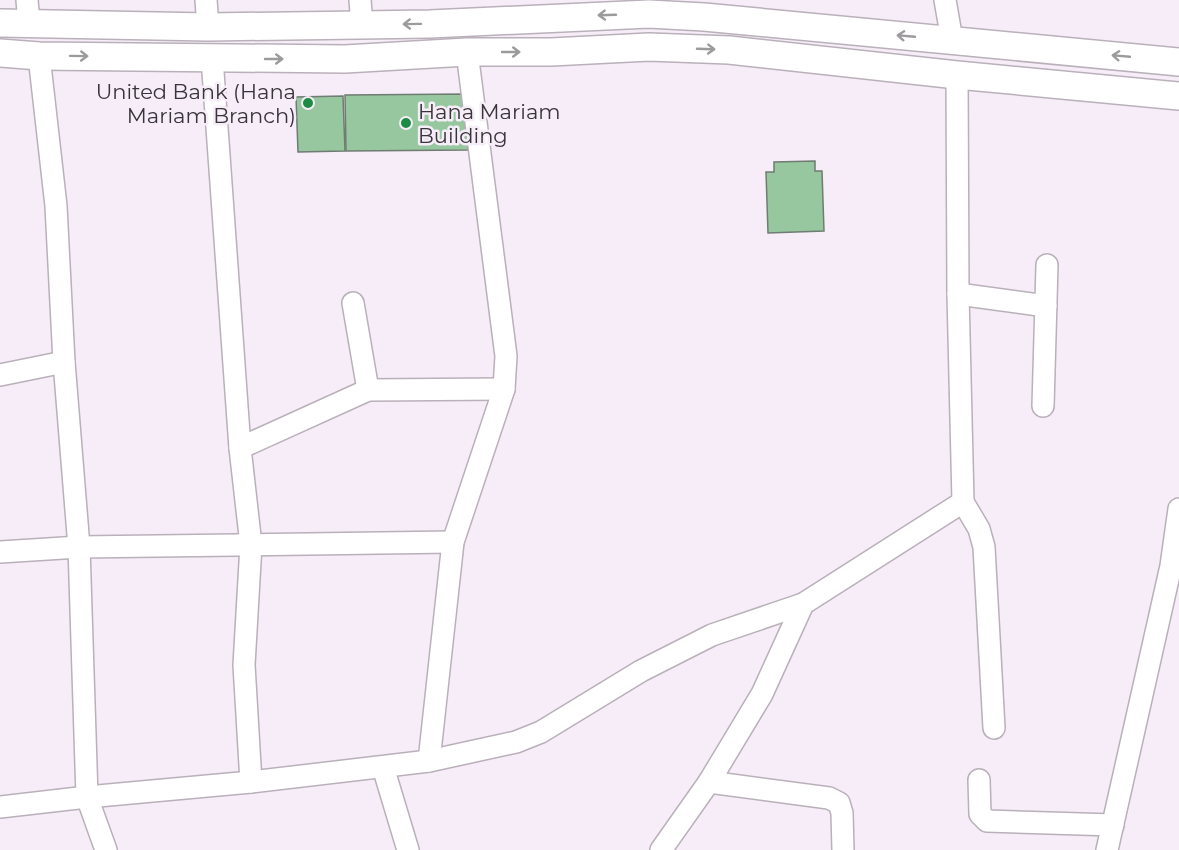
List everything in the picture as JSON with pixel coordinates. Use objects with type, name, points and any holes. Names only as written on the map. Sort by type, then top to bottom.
[{"type":"main road","points":[[0,23],[28,12],[208,27],[361,12],[430,24],[649,14],[702,8],[952,40],[1179,62]]},
{"type":"main road","points":[[649,14],[649,47]]},
{"type":"main road","points":[[0,53],[39,56],[345,59],[468,52],[551,52],[649,47],[729,50],[1179,96]]},
{"type":"street","points":[[206,0],[208,27]]},
{"type":"street","points":[[945,0],[952,40]]},
{"type":"street","points":[[429,761],[453,542],[504,389],[506,356],[468,52]]},
{"type":"street","points":[[39,56],[56,206],[64,362],[80,547],[87,797],[106,850]]},
{"type":"street","points":[[212,58],[240,448],[251,545],[244,665],[251,782]]},
{"type":"street","points":[[957,75],[958,294],[963,502],[979,530],[984,547],[994,728]]},
{"type":"street","points":[[1043,406],[1047,265]]},
{"type":"street","points":[[958,294],[1046,306]]},
{"type":"street","points":[[353,303],[368,390]]},
{"type":"street","points":[[0,375],[64,362]]},
{"type":"street","points":[[240,448],[368,390],[504,389]]},
{"type":"street","points":[[0,807],[383,767],[429,761],[516,742],[541,732],[641,671],[712,635],[803,604],[963,502]]},
{"type":"street","points":[[1107,850],[1171,566],[1179,509]]},
{"type":"street","points":[[0,552],[80,547],[453,542]]},
{"type":"street","points":[[661,850],[709,782],[762,694],[803,604]]},
{"type":"street","points":[[383,767],[408,850]]},
{"type":"street","points":[[979,780],[980,814],[987,821],[1113,825]]},
{"type":"street","points":[[709,782],[829,798],[838,803],[842,813],[843,850]]},
{"type":"building","name":"Hana Mariam Building","points":[[467,94],[468,150],[346,151],[345,95]]},
{"type":"building","points":[[343,96],[345,151],[298,152],[296,97]]},
{"type":"building","points":[[815,161],[815,171],[822,171],[824,231],[768,233],[766,172],[774,172],[774,162]]},
{"type":"place","name":"United Bank (Hana Mariam Branch)","points":[[308,103]]},
{"type":"place","name":"Hana Mariam Building","points":[[406,123]]}]
